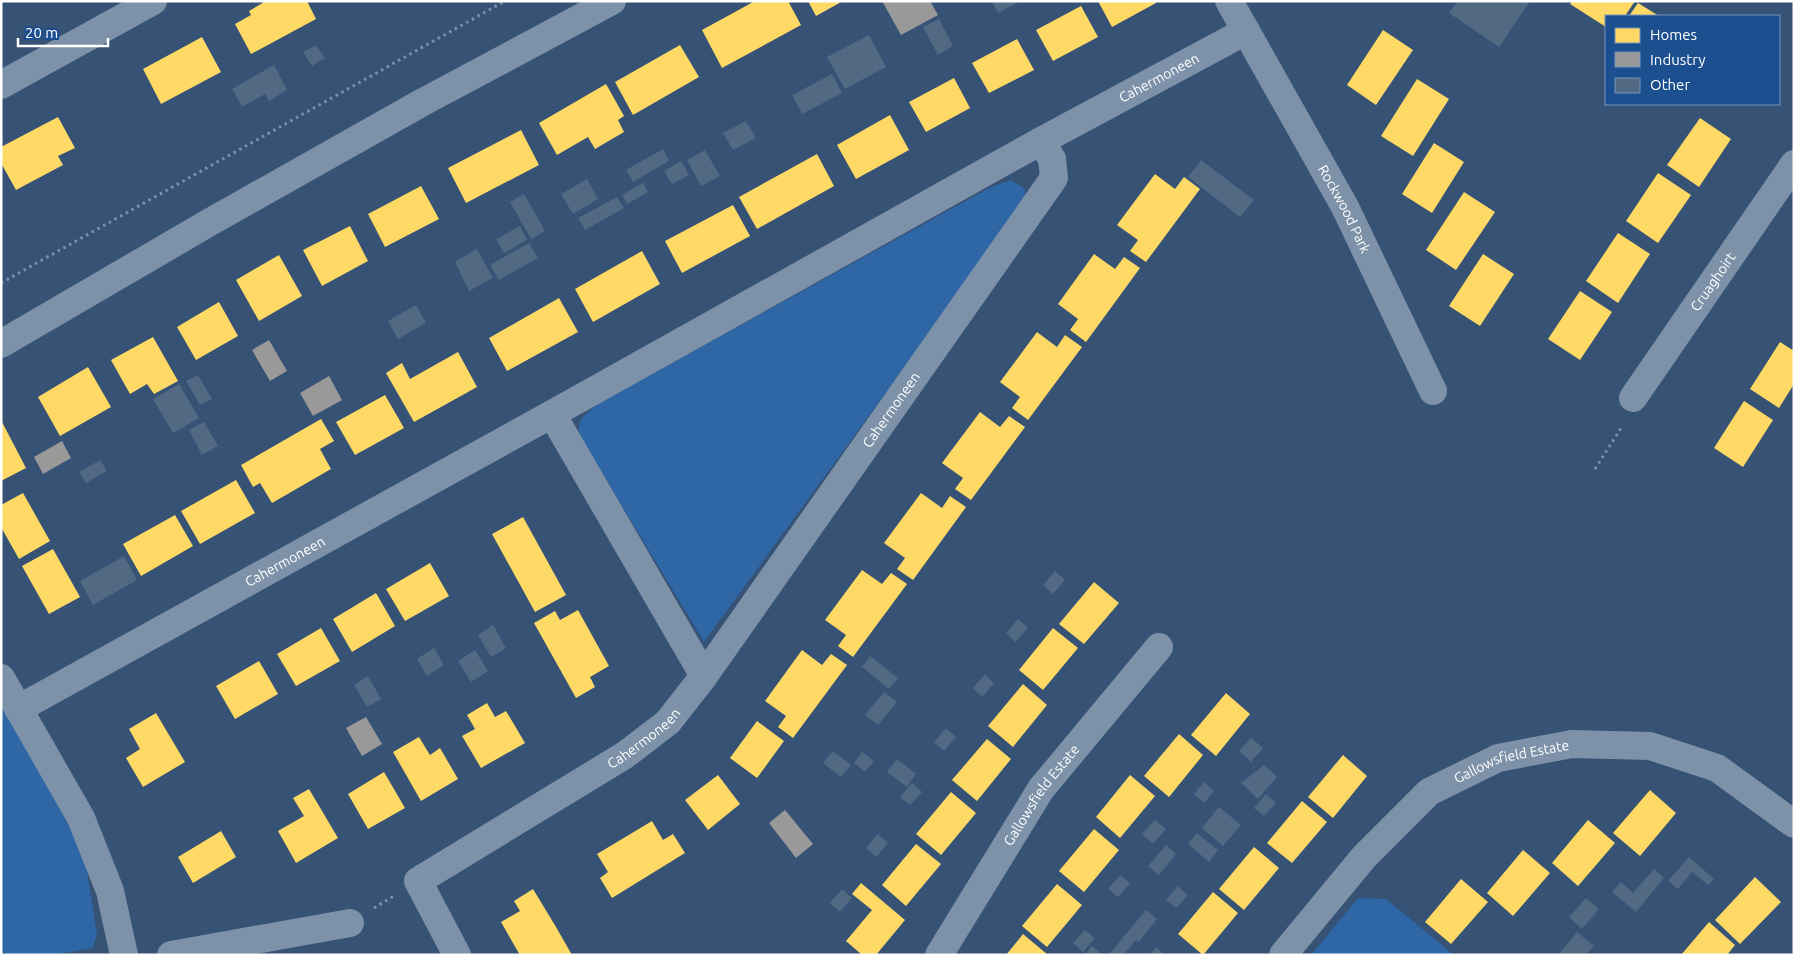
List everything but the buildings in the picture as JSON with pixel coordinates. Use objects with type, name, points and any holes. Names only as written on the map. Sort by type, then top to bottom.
[{"type":"street","points":[[1,85],[153,1]]},
{"type":"street","points":[[1,344],[210,222],[423,102],[612,1]]},
{"type":"street","points":[[1228,1],[1246,31]]},
{"type":"street","name":"Cahermoneen","points":[[18,709],[1041,141],[1246,31]]},
{"type":"street","name":"Rockwood Park","points":[[1246,31],[1345,207],[1433,391]]},
{"type":"street","name":"Cahermoneen","points":[[418,881],[625,755],[668,722],[704,676],[1054,178],[1052,159],[1041,141]]},
{"type":"street","name":"Cruaghoirt","points":[[1633,398],[1794,164]]},
{"type":"street","points":[[552,414],[704,676]]},
{"type":"street","name":"Gallowsfield Estate","points":[[939,955],[1041,789],[1159,647]]},
{"type":"street","points":[[1,678],[81,818],[110,891],[124,955]]},
{"type":"street","name":"Gallowsfield Estate","points":[[1283,955],[1364,857],[1429,792],[1498,758],[1572,744],[1650,746],[1717,768],[1794,824]]},
{"type":"street","points":[[418,881],[457,955]]},
{"type":"street","points":[[171,955],[350,923]]},
{"type":"path","points":[[1,283],[505,1]]},
{"type":"path","points":[[1595,469],[1628,416],[1633,398]]},
{"type":"path","points":[[350,923],[418,881]]},
{"type":"shaded area","points":[[1011,180],[1025,189],[1024,203],[704,642],[578,433],[581,419],[596,405],[991,187]]},
{"type":"shaded area","points":[[1,702],[84,853],[97,934],[93,948],[53,955],[1,955]]},
{"type":"shaded area","points":[[1358,898],[1386,899],[1454,955],[1311,955]]}]
